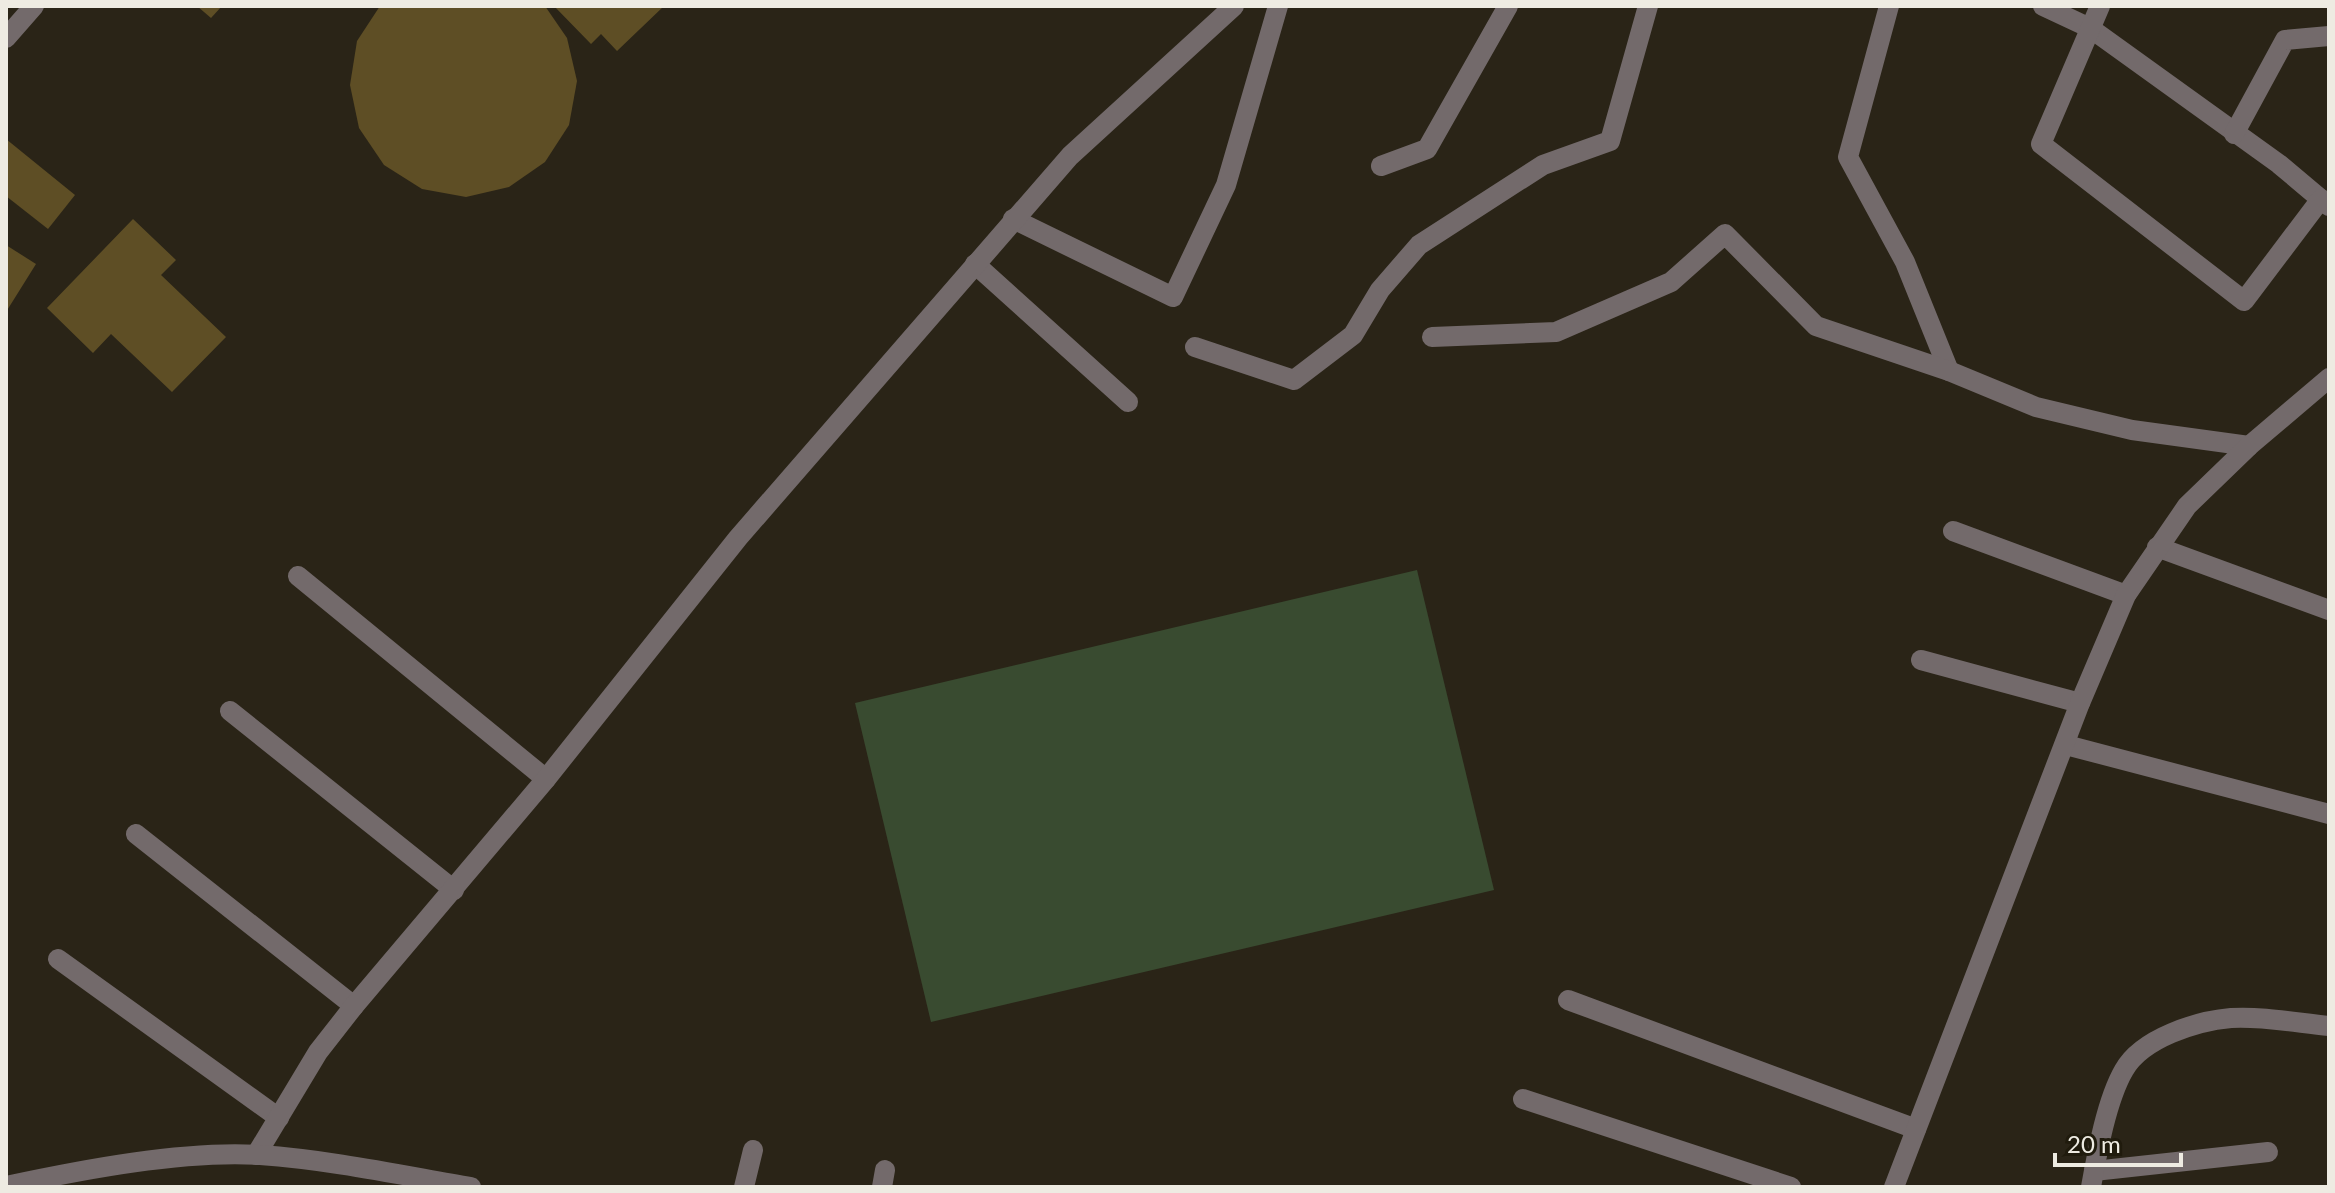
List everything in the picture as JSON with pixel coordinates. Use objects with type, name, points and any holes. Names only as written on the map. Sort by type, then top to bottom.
[{"type":"street","points":[[6,38],[34,6]]},
{"type":"street","points":[[256,1155],[318,1052],[546,779],[738,538],[1070,156],[1234,6]]},
{"type":"street","points":[[1013,219],[1173,297],[1226,185],[1278,6]]},
{"type":"street","points":[[1381,166],[1427,149],[1508,6]]},
{"type":"street","points":[[1195,347],[1294,380],[1353,335],[1380,290],[1419,245],[1543,165],[1610,141],[1648,6]]},
{"type":"street","points":[[1889,6],[1848,157],[1905,262],[1949,371]]},
{"type":"street","points":[[2043,6],[2090,28],[2325,202],[2244,301],[2041,144],[2090,28],[2100,6]]},
{"type":"street","points":[[2234,134],[2285,40],[2329,36]]},
{"type":"street","points":[[1432,337],[1556,332],[1671,282],[1725,234],[1816,326],[1949,371],[2036,407],[2132,430],[2249,446]]},
{"type":"street","points":[[975,264],[1128,402]]},
{"type":"street","points":[[1894,1187],[2080,703],[2126,595],[2187,506],[2249,446],[2329,378]]},
{"type":"street","points":[[1953,531],[2126,595]]},
{"type":"street","points":[[2157,547],[2329,610]]},
{"type":"street","points":[[298,576],[546,779]]},
{"type":"street","points":[[1921,660],[2080,703]]},
{"type":"street","points":[[230,711],[454,890]]},
{"type":"street","points":[[2066,745],[2329,814]]},
{"type":"street","points":[[136,834],[354,1006]]},
{"type":"street","points":[[58,959],[279,1118]]},
{"type":"street","points":[[1568,1000],[1916,1129]]},
{"type":"street","points":[[2268,1152],[2092,1179],[2120,1078],[2125,1068],[2143,1050],[2182,1029],[2231,1018],[2329,1026]]},
{"type":"street","points":[[1523,1099],[1791,1187]]},
{"type":"street","points":[[744,1187],[753,1150]]},
{"type":"street","points":[[6,1186],[152,1161],[256,1155],[319,1161],[471,1187]]},
{"type":"green space","points":[[1417,570],[1494,890],[931,1022],[855,703]]},
{"type":"building","points":[[197,6],[222,6],[211,18]]},
{"type":"building","points":[[380,6],[545,6],[567,38],[577,81],[569,125],[545,162],[509,187],[466,197],[422,189],[384,165],[359,128],[350,85],[357,41]]},
{"type":"building","points":[[554,6],[664,6],[617,51],[601,34],[591,44]]},
{"type":"building","points":[[6,139],[75,195],[48,229],[6,196]]},
{"type":"building","points":[[133,219],[176,260],[161,275],[226,337],[172,392],[111,334],[93,353],[47,308]]},
{"type":"building","points":[[6,245],[36,264],[6,312]]}]
